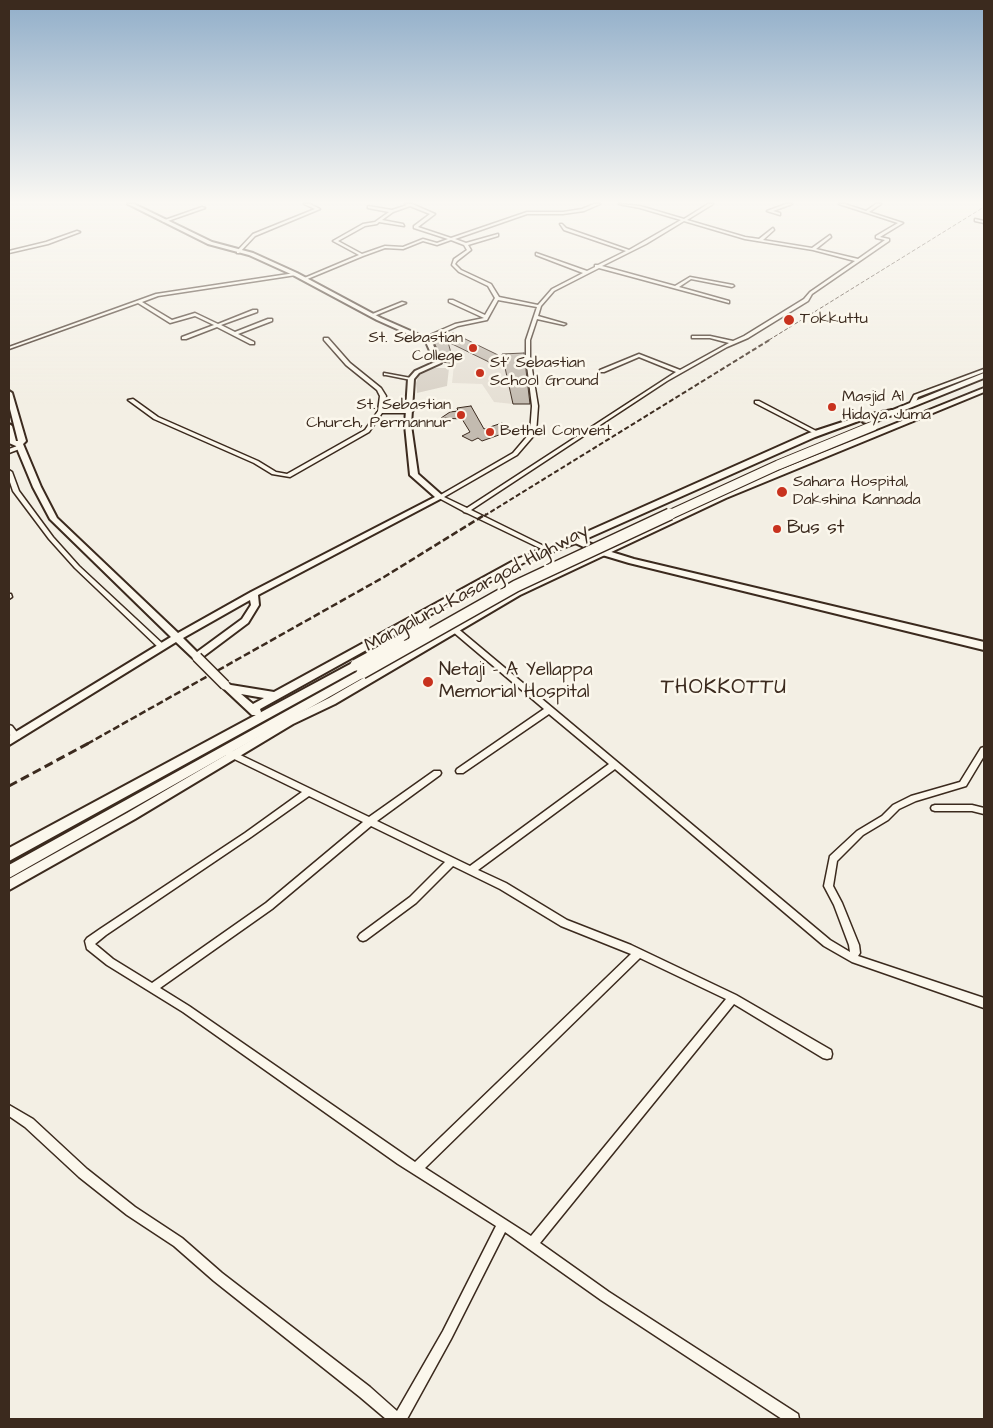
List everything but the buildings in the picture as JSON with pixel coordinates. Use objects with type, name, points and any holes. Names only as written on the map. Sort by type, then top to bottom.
[{"type":"highway","name":"Mangaluru-Kasargod Highway","points":[[870,424],[892,412],[984,375]]},
{"type":"highway","name":"Mangaluru-Kasargod Highway","points":[[9,855],[262,716],[358,669],[567,561],[870,424],[984,383]]},
{"type":"highway","name":"Mangaluru-Kasargod Highway","points":[[9,872],[230,754],[262,716]]},
{"type":"main road","points":[[576,540],[602,552],[984,646]]},
{"type":"street","points":[[287,271],[372,315],[429,341],[438,363],[417,372],[411,379],[408,425],[414,476],[440,497],[548,550]]},
{"type":"street","points":[[304,279],[324,271]]},
{"type":"street","points":[[460,271],[490,285],[497,298]]},
{"type":"street","points":[[613,271],[727,302]]},
{"type":"street","points":[[466,511],[680,372],[806,300],[810,292],[845,271]]},
{"type":"street","points":[[9,728],[12,739],[176,638],[254,594],[440,497],[515,454],[533,433],[535,406],[528,357],[528,340],[539,306],[554,290],[585,272]]},
{"type":"street","points":[[9,348],[138,301],[178,291],[294,274]]},
{"type":"street","points":[[675,288],[690,278],[732,286]]},
{"type":"street","points":[[497,298],[539,306]]},
{"type":"street","points":[[425,339],[457,324],[481,321],[486,317],[497,298]]},
{"type":"street","points":[[451,300],[486,317]]},
{"type":"street","points":[[138,301],[172,322],[195,314],[252,342]]},
{"type":"street","points":[[372,315],[404,303]]},
{"type":"street","points":[[184,338],[255,311]]},
{"type":"street","points":[[536,317],[564,324]]},
{"type":"street","points":[[235,334],[270,320]]},
{"type":"street","points":[[694,337],[710,336],[733,342]]},
{"type":"street","points":[[131,400],[156,418],[256,462],[282,476],[299,470],[367,431],[381,411],[383,396],[379,389],[348,364],[326,339]]},
{"type":"street","points":[[602,371],[639,355],[680,372]]},
{"type":"street","points":[[913,403],[916,396],[984,370]]},
{"type":"street","points":[[386,374],[411,379]]},
{"type":"street","points":[[9,885],[230,754],[377,675],[517,593],[723,496],[984,390]]},
{"type":"street","points":[[9,393],[22,441],[19,446],[9,451]]},
{"type":"street","points":[[757,402],[817,433]]},
{"type":"street","points":[[381,411],[410,411]]},
{"type":"street","points":[[262,716],[275,696],[489,578],[548,550],[576,540],[817,433],[863,417],[892,412]]},
{"type":"street","points":[[9,426],[13,443],[19,446],[54,519],[227,687],[262,716],[293,720]]},
{"type":"street","points":[[9,472],[16,491],[51,538],[77,567],[162,647]]},
{"type":"street","points":[[198,657],[245,621],[255,605],[254,594]]},
{"type":"street","points":[[454,629],[827,943],[852,958],[984,1002]]},
{"type":"street","points":[[227,687],[275,696]]},
{"type":"street","points":[[460,771],[549,710]]},
{"type":"street","points":[[852,958],[855,953],[854,945],[838,903],[828,886],[833,860],[860,833],[885,818],[896,807],[914,798],[963,784],[984,750]]},
{"type":"street","points":[[230,754],[307,793],[503,886],[564,923],[639,953],[733,998],[827,1054]]},
{"type":"street","points":[[471,870],[614,765]]},
{"type":"street","points":[[152,988],[269,906],[370,822],[437,773]]},
{"type":"street","points":[[307,793],[90,941],[90,946],[100,955],[152,988],[416,1168],[503,1224],[605,1296],[793,1419]]},
{"type":"street","points":[[935,808],[972,808],[984,811]]},
{"type":"street","points":[[363,937],[413,900],[452,861]]},
{"type":"street","points":[[416,1168],[639,953]]},
{"type":"street","points":[[532,1244],[733,998]]},
{"type":"street","points":[[9,1110],[29,1123],[83,1173],[131,1211],[178,1242],[218,1277],[398,1419],[447,1335],[503,1224]]},
{"type":"shaded area","name":"St' Sebastian School Ground","points":[[448,342],[488,361],[503,359],[513,404],[494,402],[482,384],[452,383],[454,364]]},
{"type":"shaded area","points":[[435,368],[449,368],[447,386],[417,393],[416,383],[420,372]]},
{"type":"railway","points":[[769,340],[881,271]]},
{"type":"railway","points":[[484,516],[771,339]]},
{"type":"railway","points":[[87,744],[384,577],[486,514]]},
{"type":"railway","points":[[9,786],[89,743]]},
{"type":"place","name":"Tokkuttu","points":[[789,320]]},
{"type":"place","name":"St. Sebastian College","points":[[473,348]]},
{"type":"place","name":"St' Sebastian School Ground","points":[[480,373]]},
{"type":"place","name":"Masjid Al Hidaya Juma","points":[[832,407]]},
{"type":"place","name":"St. Sebastian Church, Permannur","points":[[461,415]]},
{"type":"place","name":"Bethel Convent","points":[[490,432]]},
{"type":"place","name":"Sahara Hospital, Dakshina Kannada","points":[[782,492]]},
{"type":"place","name":"Bus st","points":[[777,529]]},
{"type":"place","name":"Netaji - A Yellappa Memorial Hospital","points":[[428,682]]},
{"type":"district","name":"THOKKOTTU","points":[[724,689]]}]
